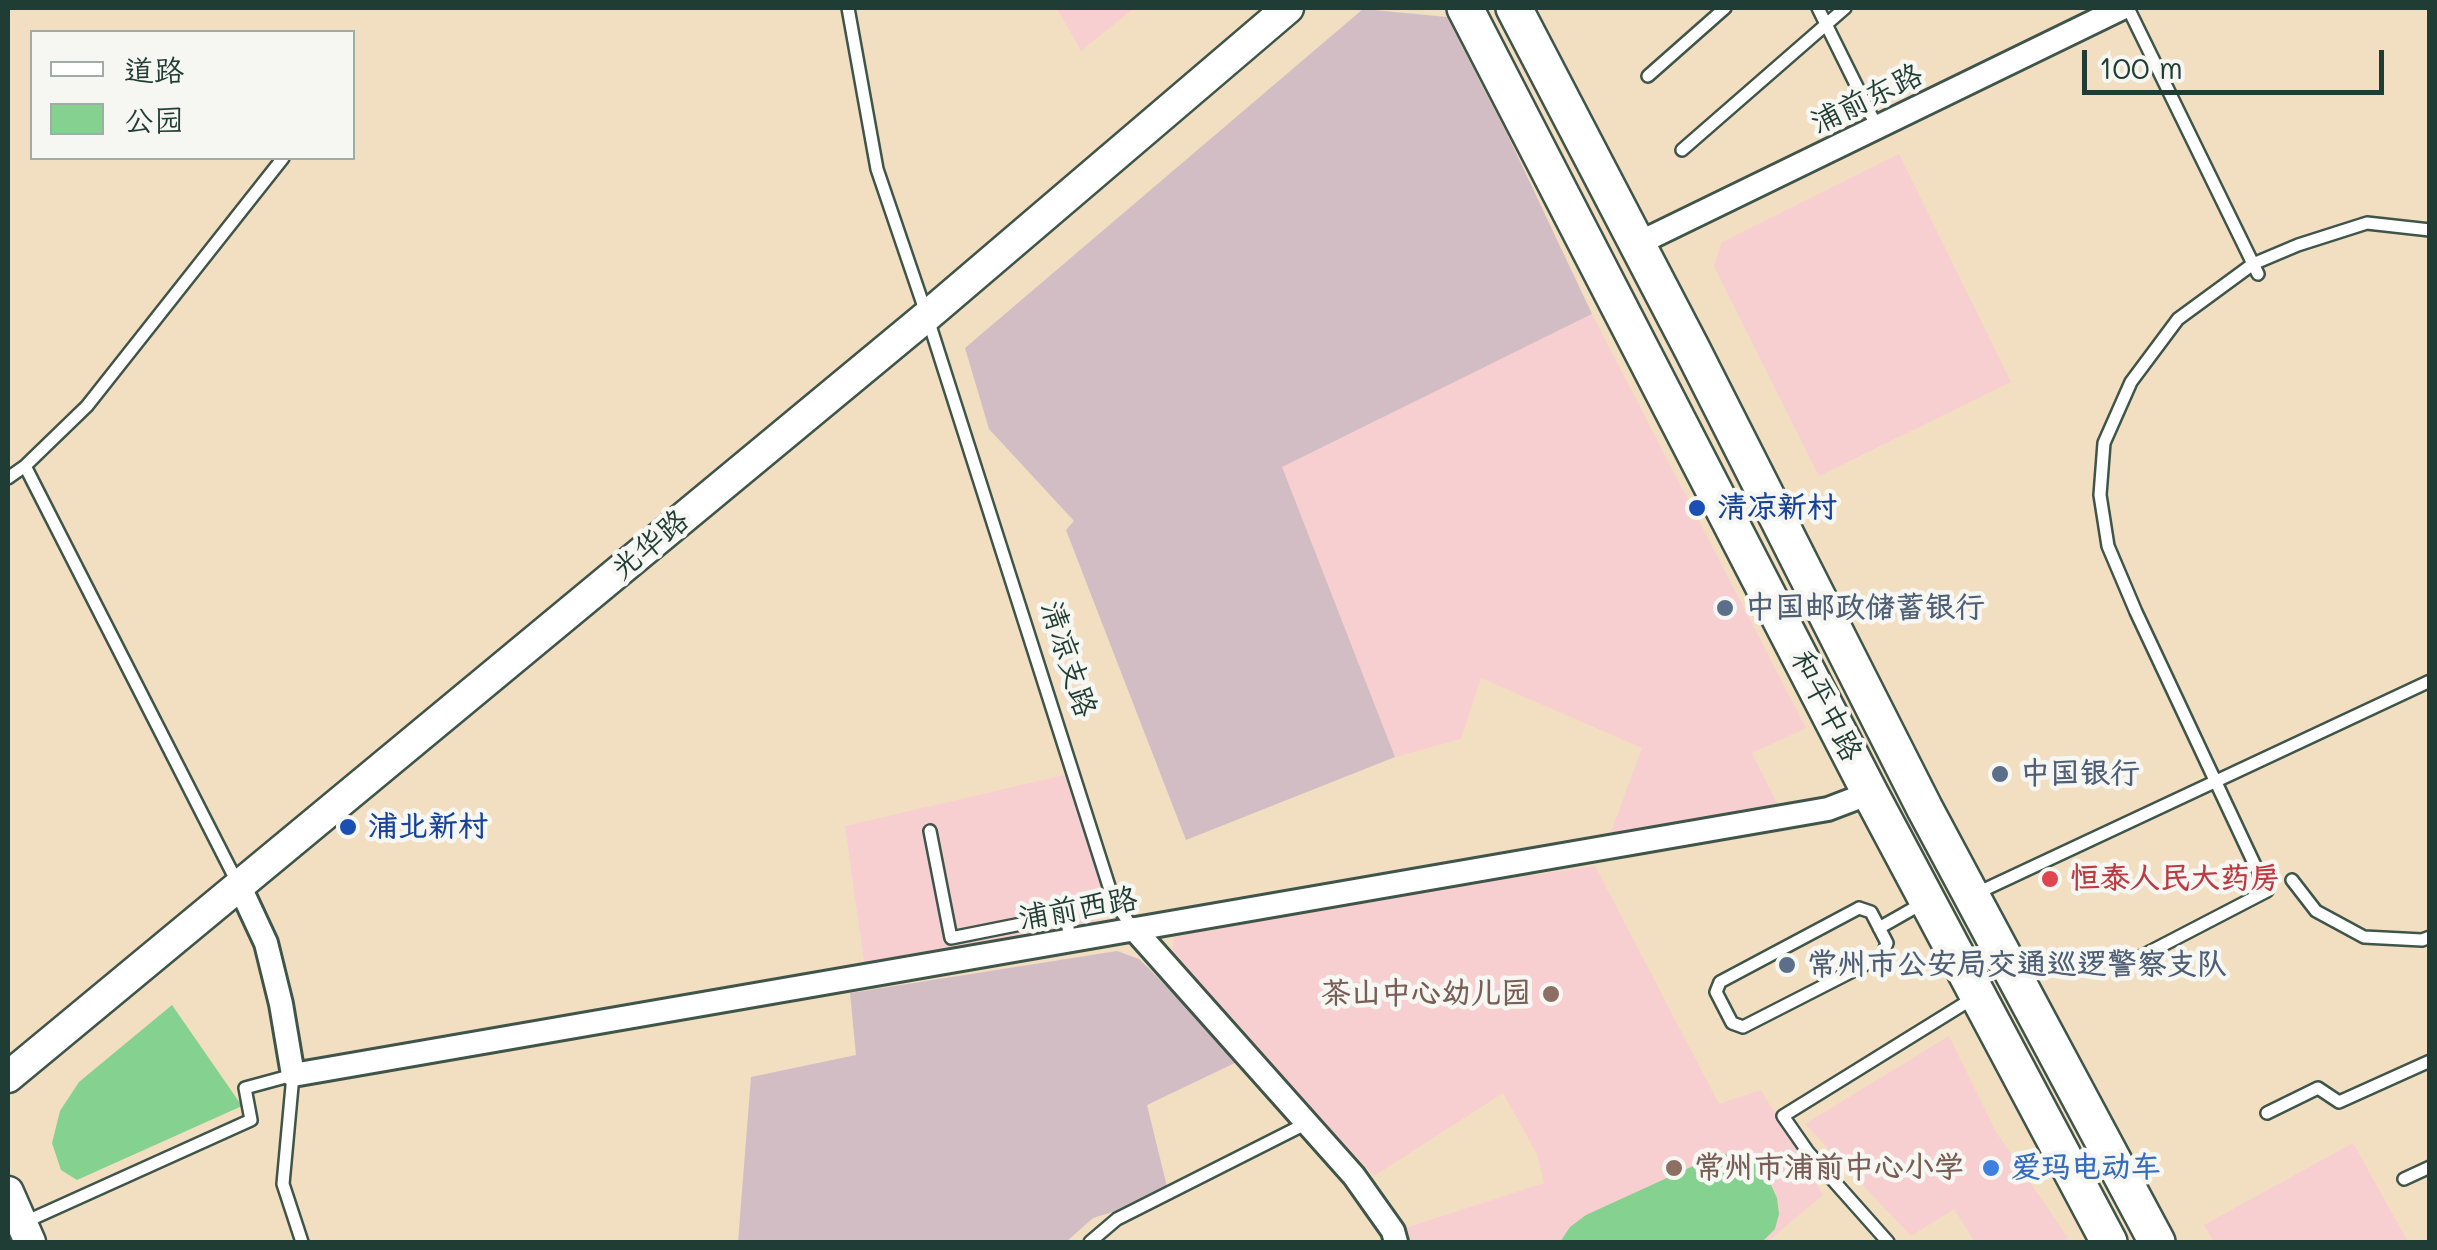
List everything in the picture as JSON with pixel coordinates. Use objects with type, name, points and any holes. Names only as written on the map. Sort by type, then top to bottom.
[{"type":"main road","name":"光华路","points":[[8,1077],[928,316],[1288,8]]},
{"type":"main road","name":"和平中路","points":[[1466,8],[2100,1239]]},
{"type":"main road","name":"和平中路","points":[[1514,8],[1971,896],[2157,1242]]},
{"type":"main road","points":[[8,1192],[26,1233]]},
{"type":"street","name":"浦前东路","points":[[1638,244],[2125,8]]},
{"type":"street","name":"浦前西路","points":[[293,1074],[1828,809],[1870,792]]},
{"type":"street","points":[[239,886],[266,944],[293,1074]]},
{"type":"street","name":"清凉支路","points":[[1134,929],[1354,1176],[1393,1231],[1396,1242]]},
{"type":"lane","name":"清凉支路","points":[[848,8],[877,169],[928,316],[1114,902],[1134,929]]},
{"type":"lane","points":[[1648,76],[1726,8]]},
{"type":"lane","points":[[1818,8],[1877,127]]},
{"type":"lane","points":[[1682,150],[1845,8]]},
{"type":"lane","points":[[2125,8],[2255,269]]},
{"type":"lane","points":[[8,478],[87,406],[281,160]]},
{"type":"lane","points":[[2138,958],[2267,891],[2108,546],[2100,495],[2104,443],[2131,382],[2178,319],[2298,245],[2367,224],[2430,230]]},
{"type":"lane","points":[[25,466],[239,886]]},
{"type":"lane","points":[[1971,896],[2430,681]]},
{"type":"lane","points":[[930,831],[951,938],[1066,916],[1070,940]]},
{"type":"lane","points":[[2292,880],[2316,911],[2364,938],[2430,938]]},
{"type":"lane","points":[[1879,928],[1927,901]]},
{"type":"lane","points":[[1858,908],[1871,912],[1879,928],[1887,943],[1882,956],[1743,1026],[1732,1023],[1716,992],[1720,982],[1858,908]]},
{"type":"lane","points":[[1888,1242],[1808,1152],[1783,1116],[1977,996]]},
{"type":"lane","points":[[2267,1113],[2318,1088],[2339,1102],[2430,1061]]},
{"type":"lane","points":[[26,1233],[250,1120],[245,1088],[293,1074],[283,1184],[302,1242]]},
{"type":"lane","points":[[1090,1242],[1116,1219],[1307,1123]]},
{"type":"lane","points":[[2404,1179],[2430,1167]]},
{"type":"shaded area","points":[[1057,8],[1134,8],[1081,51]]},
{"type":"shaded area","points":[[1363,9],[1447,17],[1592,314],[1282,467],[1395,757],[1186,840],[1066,530],[1074,521],[989,429],[965,348]]},
{"type":"shaded area","points":[[1899,154],[2011,382],[1819,476],[1714,266],[1722,242]]},
{"type":"shaded area","points":[[1592,314],[1806,728],[1752,753],[1778,805],[1610,835],[1642,748],[1481,678],[1461,739],[1395,757],[1281,467]]},
{"type":"shaded area","points":[[1069,774],[1106,902],[1091,926],[865,968],[845,826]]},
{"type":"shaded area","points":[[1595,866],[1719,1104],[1761,1090],[1823,1195],[1767,1242],[1408,1242],[1403,1229],[1544,1183],[1537,1154],[1503,1093],[1374,1176],[1172,955],[1174,937],[1376,897]]},
{"type":"shaded area","points":[[1117,951],[1139,959],[1241,1060],[1147,1105],[1167,1187],[1132,1206],[1093,1218],[1066,1242],[738,1242],[751,1077],[856,1055],[850,993]]},
{"type":"shaded area","points":[[1949,1036],[1996,1132],[2068,1238],[2062,1242],[1975,1242],[1954,1209],[1911,1236],[1805,1124]]},
{"type":"shaded area","points":[[2353,1143],[2408,1242],[2214,1242],[2204,1225]]},
{"type":"green space","points":[[172,1005],[242,1106],[77,1180],[61,1170],[52,1143],[60,1111],[79,1082]]},
{"type":"green space","points":[[1730,1153],[1753,1158],[1764,1170],[1777,1198],[1779,1214],[1775,1229],[1762,1242],[1560,1242],[1570,1227],[1586,1215],[1715,1156]]},
{"type":"place","name":"清凉新村","points":[[1697,508]]},
{"type":"place","name":"中国邮政储蓄银行","points":[[1725,608]]},
{"type":"place","name":"中国银行","points":[[2000,774]]},
{"type":"place","name":"浦北新村","points":[[348,827]]},
{"type":"place","name":"恒泰人民大药房","points":[[2050,879]]},
{"type":"place","name":"常州市公安局交通巡逻警察支队","points":[[1787,965]]},
{"type":"place","name":"茶山中心幼儿园","points":[[1551,994]]},
{"type":"place","name":"常州市浦前中心小学","points":[[1674,1168]]},
{"type":"place","name":"爱玛电动车","points":[[1991,1168]]}]
